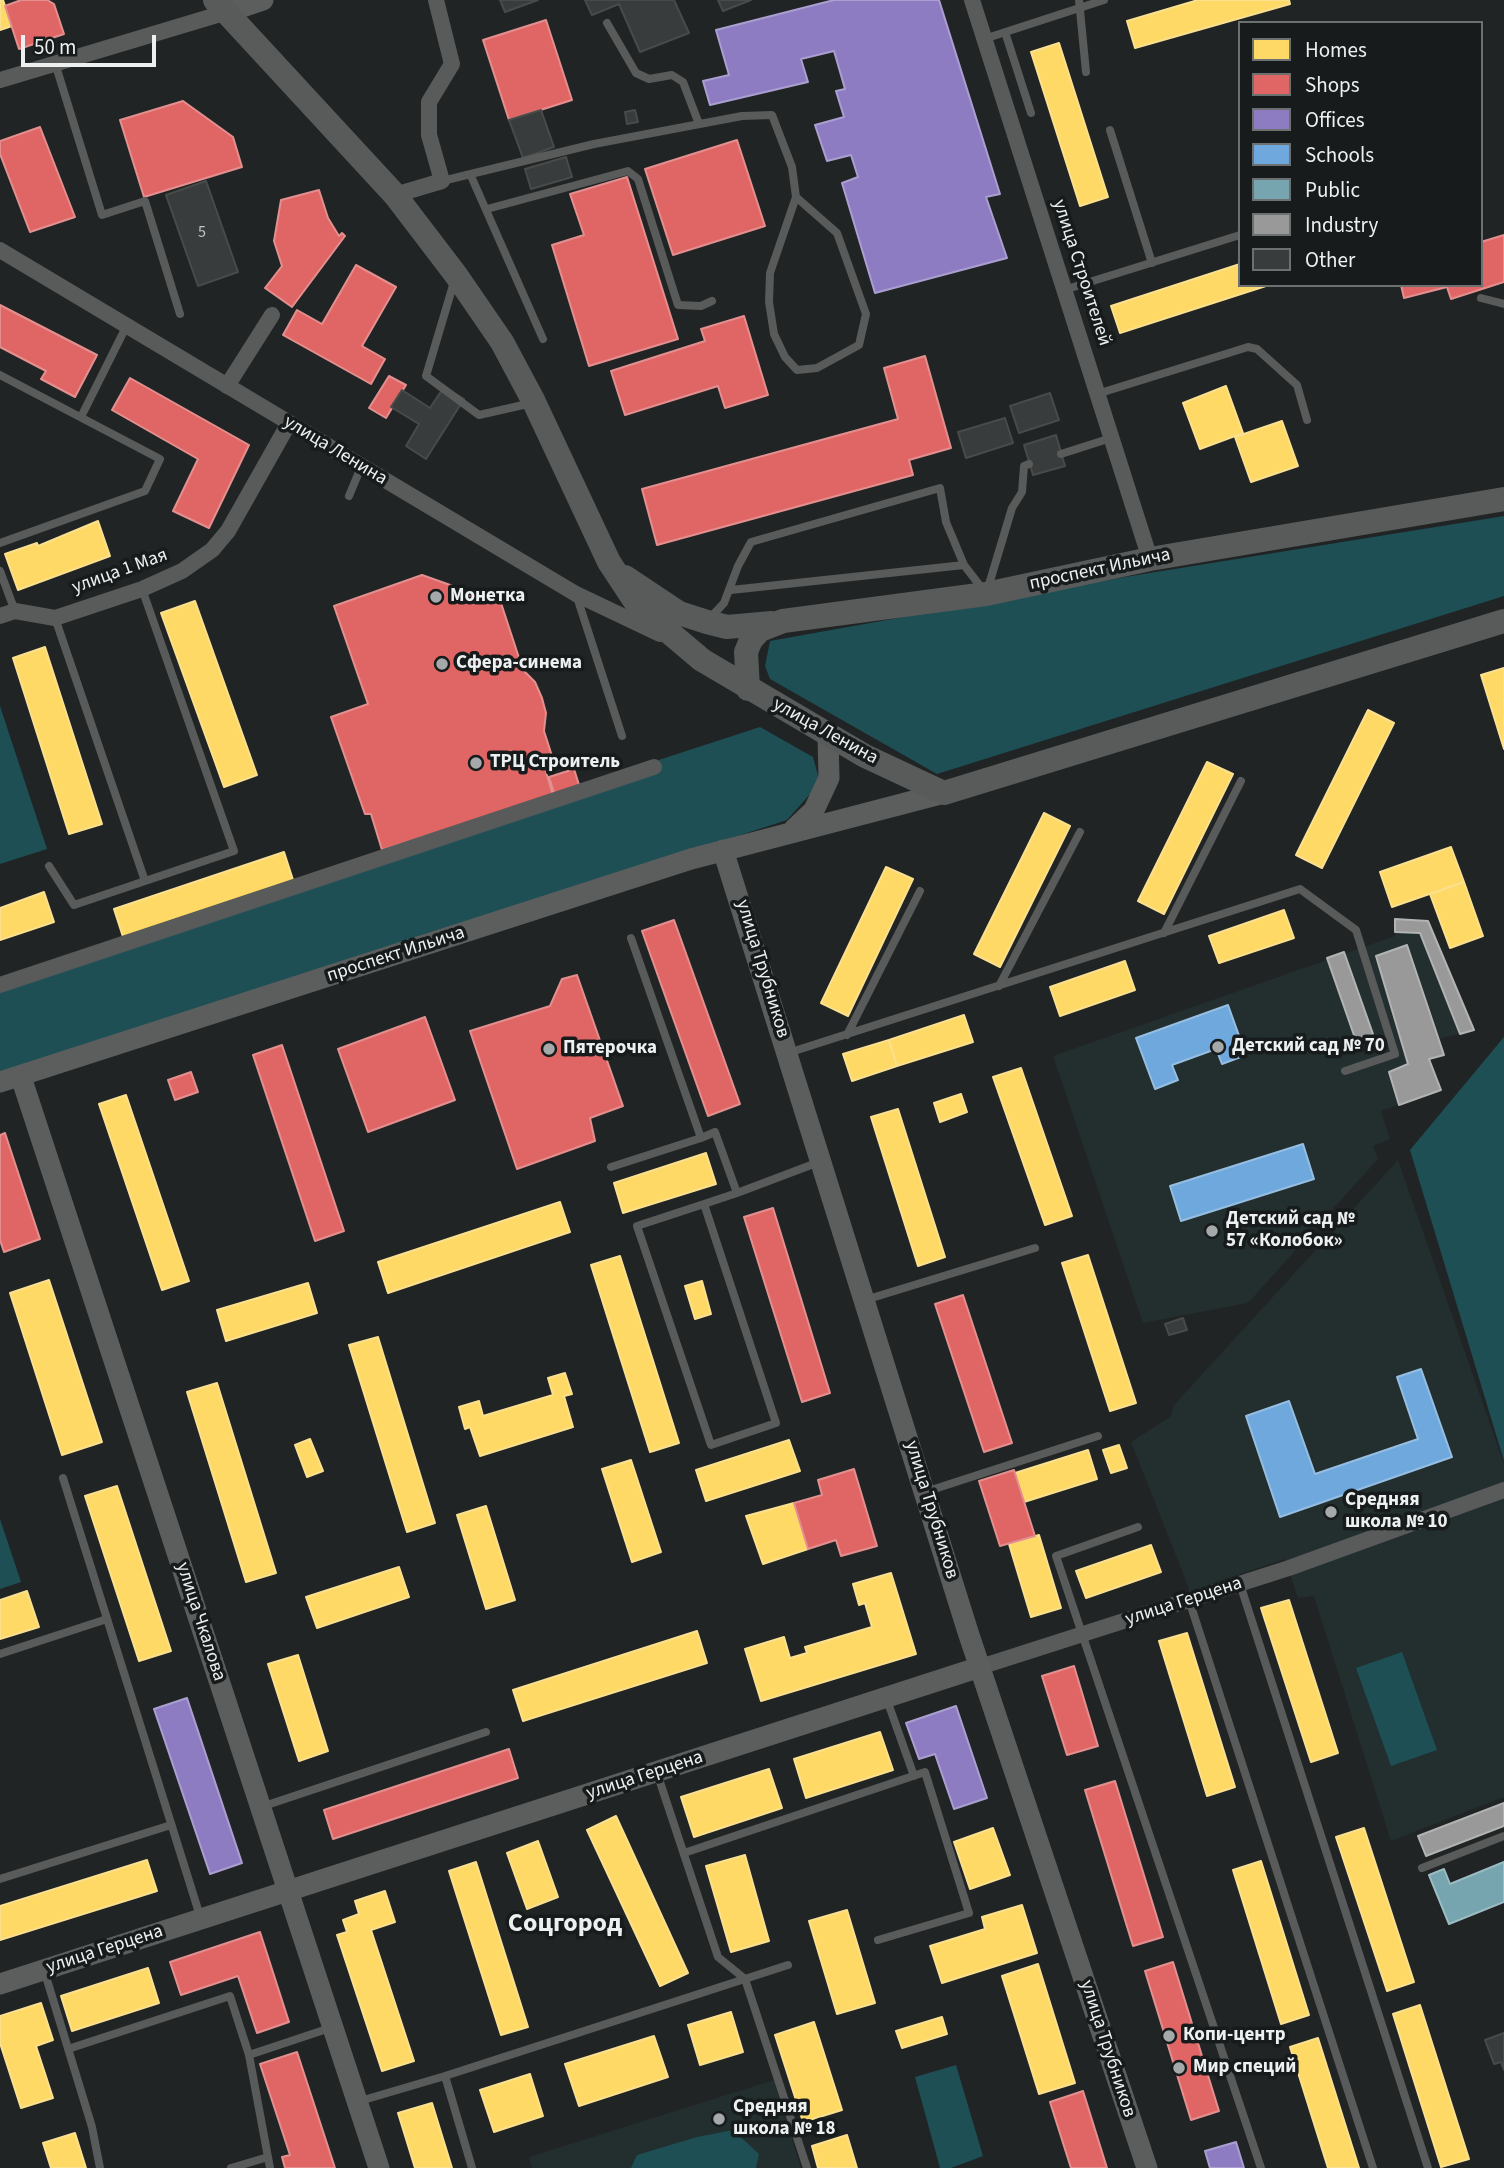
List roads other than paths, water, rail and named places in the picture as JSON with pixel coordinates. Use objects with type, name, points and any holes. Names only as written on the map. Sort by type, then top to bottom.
[{"type":"main road","name":"улица Ленина","points":[[221,6],[394,195],[456,275],[502,342],[534,402],[613,569],[638,606],[676,641],[748,689],[828,736],[944,793]]},
{"type":"main road","name":"проспект Ильича","points":[[748,689],[746,652],[751,640],[760,630],[783,621],[986,594],[1150,559],[1504,499]]},
{"type":"main road","name":"улица Ленина","points":[[613,569],[663,604],[707,622],[727,626],[783,621]]},
{"type":"main road","name":"проспект Ильича","points":[[944,793],[1504,621]]},
{"type":"street","points":[[0,80],[221,6],[262,0]]},
{"type":"street","points":[[394,195],[442,181],[429,135],[429,102],[452,64],[436,0]]},
{"type":"street","name":"улица Строителей","points":[[972,0],[1150,559]]},
{"type":"street","name":"улица Ленина","points":[[0,250],[576,594],[676,641]]},
{"type":"street","points":[[227,386],[272,315]]},
{"type":"street","name":"улица 1 Мая","points":[[55,618],[142,589],[182,571],[212,550],[228,531],[289,423]]},
{"type":"street","points":[[7,614],[55,618]]},
{"type":"street","points":[[793,830],[814,810],[828,778],[828,736]]},
{"type":"street","points":[[0,985],[654,767]]},
{"type":"street","name":"проспект Ильича","points":[[0,1082],[723,850],[944,793]]},
{"type":"street","name":"улица Трубников","points":[[723,850],[980,1667],[1147,2168]]},
{"type":"street","name":"улица Чкалова","points":[[21,1077],[379,2168]]},
{"type":"street","name":"улица Герцена","points":[[0,1984],[1289,1568],[1504,1490]]},
{"type":"lane","points":[[984,39],[1081,4],[1104,0]]},
{"type":"lane","points":[[1081,4],[1086,72]]},
{"type":"lane","points":[[607,23],[636,73],[649,79],[672,75],[683,82],[699,124]]},
{"type":"lane","points":[[1005,32],[1031,113]]},
{"type":"lane","points":[[55,63],[102,215],[145,201],[180,314]]},
{"type":"lane","points":[[442,181],[594,144],[743,116],[772,115],[792,167],[796,197],[770,273],[769,302],[774,334],[785,357],[797,370],[817,368],[859,345],[866,314],[837,233],[796,197]]},
{"type":"lane","points":[[1110,130],[1153,263]]},
{"type":"lane","points":[[487,209],[628,171],[638,179],[678,305],[701,306],[712,301]]},
{"type":"lane","points":[[471,176],[543,339]]},
{"type":"lane","points":[[1064,290],[1238,236]]},
{"type":"lane","points":[[456,275],[426,376],[479,415],[534,402]]},
{"type":"lane","points":[[1480,298],[1504,304]]},
{"type":"lane","points":[[81,418],[127,326]]},
{"type":"lane","points":[[1097,394],[1248,347],[1257,349],[1297,385],[1307,420]]},
{"type":"lane","points":[[0,375],[160,459],[145,491],[0,543]]},
{"type":"lane","points":[[1061,454],[1111,438]]},
{"type":"lane","points":[[986,594],[1012,508],[1022,492],[1024,466],[1030,464]]},
{"type":"lane","points":[[349,496],[361,467]]},
{"type":"lane","points":[[707,622],[724,603],[738,566],[751,542],[940,488],[946,522],[964,565],[986,594]]},
{"type":"lane","points":[[731,590],[964,565]]},
{"type":"lane","points":[[0,571],[7,614]]},
{"type":"lane","points":[[49,866],[74,905],[234,851],[142,589]]},
{"type":"lane","points":[[576,594],[622,736]]},
{"type":"lane","points":[[55,618],[145,881]]},
{"type":"lane","points":[[1164,933],[1241,781]]},
{"type":"lane","points":[[999,986],[1080,832]]},
{"type":"lane","points":[[788,1053],[1300,889],[1356,930],[1395,1054],[1345,1071]]},
{"type":"lane","points":[[847,1035],[920,891]]},
{"type":"lane","points":[[631,938],[701,1138]]},
{"type":"lane","points":[[611,1167],[715,1132],[737,1193]]},
{"type":"lane","points":[[704,1204],[776,1423],[711,1445],[637,1226],[822,1161]]},
{"type":"lane","points":[[865,1300],[1035,1248]]},
{"type":"lane","points":[[925,1492],[1098,1436]]},
{"type":"lane","points":[[63,1478],[201,1919]]},
{"type":"lane","points":[[1138,1527],[1056,1556],[1261,2168]]},
{"type":"lane","points":[[1240,1584],[1428,2168]]},
{"type":"lane","points":[[1189,1600],[1373,2168]]},
{"type":"lane","points":[[0,1654],[107,1619]]},
{"type":"lane","points":[[886,1698],[914,1776]]},
{"type":"lane","points":[[261,1807],[486,1732]]},
{"type":"lane","points":[[657,1772],[718,1957],[745,1979],[807,2168]]},
{"type":"lane","points":[[684,1853],[925,1772],[969,1913],[878,1940]]},
{"type":"lane","points":[[0,1879],[171,1825]]},
{"type":"lane","points":[[1422,1868],[1504,1836]]},
{"type":"lane","points":[[357,2102],[788,1965]]},
{"type":"lane","points":[[44,1970],[92,2127],[100,2168]]},
{"type":"lane","points":[[68,2049],[230,1996],[249,2055],[270,2168]]},
{"type":"lane","points":[[249,2055],[332,2027]]},
{"type":"lane","points":[[445,2076],[472,2168]]},
{"type":"lane","points":[[231,2168],[268,2157]]},
{"type":"place","name":"Монетка","points":[[436,597]]},
{"type":"place","name":"Сфера-синема","points":[[442,664]]},
{"type":"place","name":"ТРЦ Строитель","points":[[476,763]]},
{"type":"place","name":"Детский сад № 70","points":[[1218,1047]]},
{"type":"place","name":"Пятерочка","points":[[549,1049]]},
{"type":"place","name":"Детский сад № 57 «Колобок»","points":[[1212,1231]]},
{"type":"place","name":"Средняя школа № 10","points":[[1331,1512]]},
{"type":"place","name":"Копи-центр","points":[[1169,2036]]},
{"type":"place","name":"Мир специй","points":[[1179,2068]]},
{"type":"place","name":"Средняя школа № 18","points":[[719,2119]]},
{"type":"district","name":"Соцгород","points":[[565,1925]]}]
